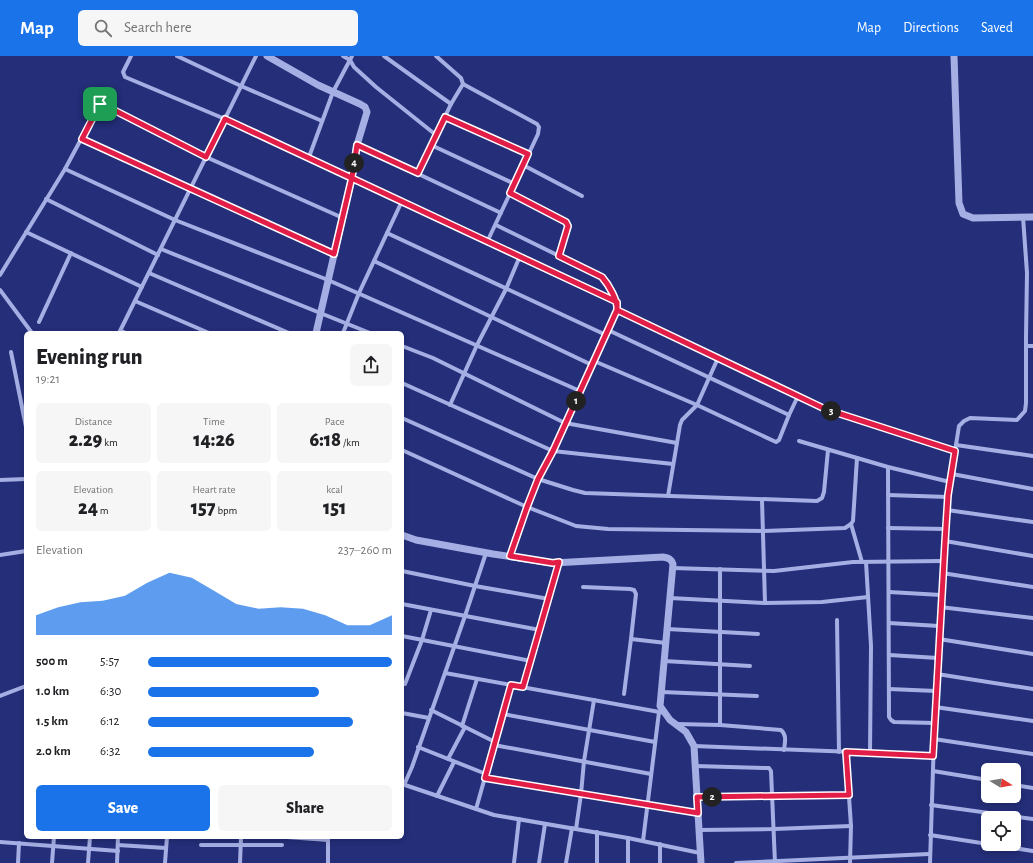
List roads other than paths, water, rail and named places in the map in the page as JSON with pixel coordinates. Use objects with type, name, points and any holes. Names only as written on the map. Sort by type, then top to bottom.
[{"type":"street","points":[[131,56],[123,72],[125,77],[225,119],[309,157],[615,300]]},
{"type":"street","points":[[177,56],[322,121]]},
{"type":"street","points":[[120,331],[256,56]]},
{"type":"street","points":[[267,56],[318,85],[365,107],[367,112],[357,145],[352,177],[316,331]]},
{"type":"street","points":[[343,56],[351,58]]},
{"type":"street","points":[[384,56],[451,104]]},
{"type":"street","points":[[436,56],[461,78],[463,84],[537,124],[539,131],[488,240]]},
{"type":"street","points":[[954,56],[958,203],[963,214],[973,218],[1033,217]]},
{"type":"street","points":[[309,157],[333,92],[351,58]]},
{"type":"street","points":[[351,58],[354,67],[376,87],[436,135]]},
{"type":"street","points":[[418,173],[451,104],[463,84]]},
{"type":"street","points":[[0,275],[65,169],[98,106],[102,104],[206,157],[343,218]]},
{"type":"street","points":[[445,117],[528,154]]},
{"type":"street","points":[[82,139],[334,254]]},
{"type":"street","points":[[357,145],[501,213]]},
{"type":"street","points":[[431,145],[515,184]]},
{"type":"street","points":[[523,165],[582,196]]},
{"type":"street","points":[[65,169],[175,220],[359,293],[580,391]]},
{"type":"street","points":[[510,193],[568,224],[559,256]]},
{"type":"street","points":[[46,199],[158,255]]},
{"type":"street","points":[[343,331],[359,293],[402,201]]},
{"type":"street","points":[[930,863],[929,854],[934,723],[940,606],[950,482],[959,426],[967,419],[1017,420],[1025,411],[1027,273],[1023,217]]},
{"type":"street","points":[[496,225],[602,277],[617,302],[617,310],[606,335],[553,451],[538,479],[510,556]]},
{"type":"street","points":[[26,232],[142,287]]},
{"type":"street","points":[[387,233],[606,335]]},
{"type":"street","points":[[161,249],[365,331]]},
{"type":"street","points":[[39,322],[71,253]]},
{"type":"street","points":[[450,404],[520,256]]},
{"type":"street","points":[[374,261],[491,317],[593,363],[697,405],[776,442],[779,440],[798,396]]},
{"type":"street","points":[[149,273],[284,331]]},
{"type":"street","points":[[1027,273],[1033,273]]},
{"type":"street","points":[[0,290],[31,331]]},
{"type":"street","points":[[135,301],[204,331]]},
{"type":"street","points":[[617,310],[825,409],[955,451]]},
{"type":"street","points":[[1026,311],[1033,311]]},
{"type":"street","points":[[608,330],[789,415]]},
{"type":"street","points":[[1026,346],[1033,346]]},
{"type":"street","points":[[404,347],[433,358],[566,423],[677,443]]},
{"type":"street","points":[[11,352],[24,417]]},
{"type":"street","points":[[668,496],[681,422],[697,405],[718,358]]},
{"type":"street","points":[[1026,381],[1033,380]]},
{"type":"street","points":[[404,384],[553,451],[673,464]]},
{"type":"street","points":[[404,419],[538,479],[585,493],[817,501],[820,500],[824,492],[828,450]]},
{"type":"street","points":[[798,441],[950,482]]},
{"type":"street","points":[[956,445],[1033,456]]},
{"type":"street","points":[[404,451],[527,507],[576,526],[608,529],[764,531],[846,528],[854,521],[857,458]]},
{"type":"street","points":[[888,466],[889,717],[894,722],[934,723]]},
{"type":"street","points":[[952,474],[1033,489]]},
{"type":"street","points":[[0,480],[24,479]]},
{"type":"street","points":[[888,495],[948,497]]},
{"type":"street","points":[[762,500],[765,603]]},
{"type":"street","points":[[947,510],[1033,522]]},
{"type":"street","points":[[851,524],[864,562],[868,596],[871,646],[870,753]]},
{"type":"street","points":[[888,528],[946,529]]},
{"type":"street","points":[[404,536],[416,540],[486,553],[553,563],[667,558],[671,560],[673,564],[660,706],[662,712],[686,732],[694,746],[701,863]]},
{"type":"street","points":[[945,542],[1033,556]]},
{"type":"street","points":[[0,555],[24,551]]},
{"type":"street","points":[[404,783],[412,767],[486,553]]},
{"type":"street","points":[[672,568],[774,571],[864,562],[943,561]]},
{"type":"street","points":[[523,687],[559,562]]},
{"type":"street","points":[[720,569],[720,725]]},
{"type":"street","points":[[404,571],[475,586],[549,598]]},
{"type":"street","points":[[942,573],[1033,587]]},
{"type":"street","points":[[583,587],[630,589],[634,590],[636,594],[624,694]]},
{"type":"street","points":[[889,592],[941,595]]},
{"type":"street","points":[[670,598],[720,602],[765,603],[822,602],[868,596]]},
{"type":"street","points":[[404,604],[540,630]]},
{"type":"street","points":[[940,606],[1033,618]]},
{"type":"street","points":[[405,684],[422,640],[430,610]]},
{"type":"street","points":[[837,620],[839,752]]},
{"type":"street","points":[[889,623],[939,626]]},
{"type":"street","points":[[667,628],[758,634]]},
{"type":"street","points":[[404,636],[531,661]]},
{"type":"street","points":[[631,639],[666,644]]},
{"type":"street","points":[[939,639],[1033,654]]},
{"type":"street","points":[[889,655],[938,658]]},
{"type":"street","points":[[664,661],[750,666]]},
{"type":"street","points":[[445,673],[662,712]]},
{"type":"street","points":[[937,674],[1033,689]]},
{"type":"street","points":[[448,759],[463,726],[478,679]]},
{"type":"street","points":[[476,809],[511,685]]},
{"type":"street","points":[[0,696],[24,687]]},
{"type":"street","points":[[889,689],[936,691]]},
{"type":"street","points":[[662,692],[757,696]]},
{"type":"street","points":[[566,863],[581,794],[584,761],[594,700]]},
{"type":"street","points":[[935,707],[1033,721]]},
{"type":"street","points":[[431,710],[495,744],[651,774]]},
{"type":"street","points":[[643,841],[655,742],[662,712]]},
{"type":"street","points":[[404,713],[429,718]]},
{"type":"street","points":[[503,714],[655,742]]},
{"type":"street","points":[[676,724],[720,725],[781,730],[785,735],[784,750]]},
{"type":"street","points":[[934,739],[1033,754]]},
{"type":"street","points":[[694,746],[933,756]]},
{"type":"street","points":[[418,747],[486,776],[581,794],[698,813]]},
{"type":"street","points":[[846,752],[851,826],[851,861]]},
{"type":"street","points":[[437,796],[454,762]]},
{"type":"street","points":[[695,766],[769,768],[771,771],[775,863]]},
{"type":"street","points":[[933,771],[981,779]]},
{"type":"street","points":[[404,785],[494,815],[597,832],[660,844],[700,854]]},
{"type":"street","points":[[1021,786],[1033,788]]},
{"type":"street","points":[[697,797],[849,795]]},
{"type":"street","points":[[932,805],[1033,819]]},
{"type":"street","points":[[514,863],[519,819]]},
{"type":"street","points":[[539,863],[545,824]]},
{"type":"street","points":[[699,830],[851,826]]},
{"type":"street","points":[[597,832],[597,863]]},
{"type":"street","points":[[930,835],[1033,851]]},
{"type":"street","points":[[628,838],[628,863]]},
{"type":"street","points":[[52,863],[54,839]]},
{"type":"street","points":[[88,863],[90,839]]},
{"type":"street","points":[[117,863],[118,839]]},
{"type":"street","points":[[166,863],[167,839]]},
{"type":"street","points":[[240,863],[241,839]]},
{"type":"street","points":[[328,839],[328,863]]},
{"type":"street","points":[[0,842],[118,851]]},
{"type":"street","points":[[18,863],[19,843]]},
{"type":"street","points":[[201,844],[282,845]]},
{"type":"street","points":[[660,844],[660,863]]},
{"type":"street","points":[[118,845],[166,848]]},
{"type":"street","points":[[736,863],[851,861],[929,854]]}]
